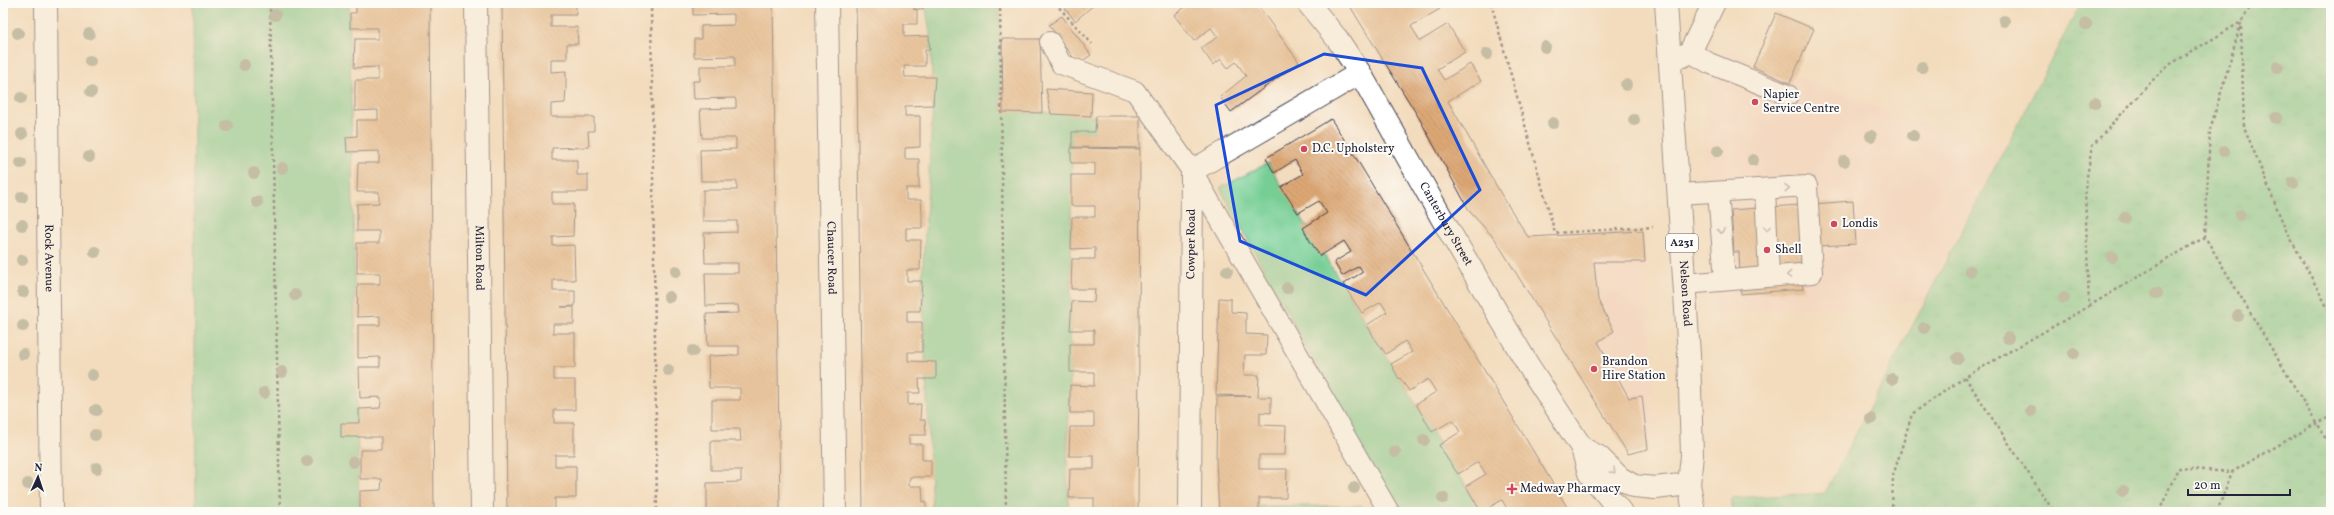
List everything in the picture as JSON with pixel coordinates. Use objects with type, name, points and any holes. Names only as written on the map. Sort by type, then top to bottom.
[{"type":"street","name":"Rock Avenue","points":[[46,3],[51,512]]},
{"type":"street","name":"Milton Road","points":[[476,3],[482,512]]},
{"type":"street","name":"Chaucer Road","points":[[827,3],[835,512]]},
{"type":"street","name":"Canterbury Street","points":[[1308,3],[1338,40],[1360,73],[1504,324],[1582,448],[1589,473],[1621,512]]},
{"type":"street","name":"Nelson Road","points":[[1666,3],[1680,55],[1679,194],[1692,418],[1692,455],[1689,484],[1694,512]]},
{"type":"street","points":[[1680,55],[1714,3]]},
{"type":"street","points":[[1192,171],[1360,73]]},
{"type":"street","name":"Cowper Road","points":[[1190,512],[1192,171]]},
{"type":"street","name":"Canterbury Street","points":[[1582,448],[1599,457],[1620,478],[1634,486],[1655,488],[1689,484]]},
{"type":"lane","points":[[1050,42],[1061,64],[1135,91],[1192,171],[1389,512]]},
{"type":"lane","points":[[1680,55],[1709,63],[1788,95]]},
{"type":"lane","points":[[1679,194],[1807,186],[1812,273],[1685,284]]},
{"type":"lane","points":[[1765,189],[1769,276]]},
{"type":"lane","points":[[1718,192],[1725,280]]},
{"type":"path","points":[[270,3],[280,512]]},
{"type":"path","points":[[651,3],[657,512]]},
{"type":"path","points":[[1000,3],[1006,512]]},
{"type":"path","points":[[1491,3],[1555,233],[1681,225]]},
{"type":"path","points":[[2253,3],[2241,22],[2210,130],[2205,237],[2318,423],[2331,448]]},
{"type":"path","points":[[2089,306],[2085,189],[2092,146],[2164,68],[2241,22]]},
{"type":"path","points":[[2241,22],[2244,128],[2285,228],[2331,314]]},
{"type":"path","points":[[1892,512],[1893,476],[1912,414],[1965,377],[2205,237]]},
{"type":"path","points":[[1965,377],[2054,512]]},
{"type":"path","points":[[2159,512],[2178,468],[2232,472],[2331,415]]},
{"type":"path","points":[[2217,512],[2232,472]]},
{"type":"highlighted area","points":[[1324,54],[1422,68],[1480,190],[1366,295],[1240,241],[1216,105]]},
{"type":"shaded area","points":[[1726,49],[1977,145],[2007,144],[1925,302],[1714,314],[1702,131],[1708,97]]},
{"type":"shaded area","name":"Brandon Hire Station","points":[[1643,231],[1654,393],[1648,393],[1658,424],[1659,447],[1633,454],[1495,239]]},
{"type":"green space","points":[[193,3],[349,3],[359,512],[196,512]]},
{"type":"green space","points":[[925,3],[1000,3],[1001,109],[1096,116],[1095,132],[1072,132],[1070,385],[1067,465],[1069,512],[932,512],[922,281],[933,105],[930,33]]},
{"type":"green space","points":[[2081,3],[2331,3],[2331,512],[1733,512],[1731,498],[1825,493]]},
{"type":"green space","points":[[1268,163],[1482,512],[1395,512],[1220,188]]},
{"type":"green space","points":[[1259,506],[1362,506],[1362,512],[1259,512]]},
{"type":"building","points":[[356,3],[430,3],[434,512],[360,512],[360,491],[381,490],[382,479],[360,479],[360,450],[381,450],[381,437],[341,437],[341,423],[359,423],[359,409],[380,408],[381,402],[381,397],[360,398],[359,367],[380,367],[380,357],[358,358],[358,325],[380,325],[380,316],[357,317],[358,284],[380,284],[380,273],[357,273],[357,243],[379,243],[379,231],[357,231],[357,204],[379,203],[379,192],[357,192],[358,163],[379,163],[379,151],[347,152],[346,137],[357,136],[357,120],[378,120],[378,110],[355,111],[355,80],[378,80],[378,67],[354,68],[355,39],[378,39],[378,28],[350,28],[350,13],[356,13]]},
{"type":"building","points":[[502,3],[576,3],[576,15],[551,15],[551,27],[577,27],[578,44],[567,44],[567,59],[551,59],[551,72],[566,71],[566,87],[565,103],[551,104],[551,117],[594,117],[594,131],[588,131],[589,147],[552,148],[552,160],[577,160],[577,175],[588,175],[588,192],[552,192],[552,204],[574,204],[573,236],[553,237],[553,246],[574,245],[575,280],[553,280],[553,291],[575,291],[575,306],[561,307],[574,307],[574,324],[553,324],[553,333],[575,333],[575,368],[554,368],[554,380],[575,380],[575,410],[554,410],[554,423],[574,423],[574,455],[555,455],[555,466],[576,466],[576,498],[555,498],[555,510],[578,512],[507,512]]},
{"type":"building","points":[[693,3],[773,3],[780,512],[707,512],[707,483],[741,482],[741,470],[711,470],[711,441],[741,441],[740,429],[712,429],[712,400],[740,400],[740,388],[709,388],[708,356],[739,355],[739,346],[708,346],[706,314],[739,313],[738,305],[706,306],[705,273],[738,273],[738,263],[705,263],[704,233],[737,232],[737,221],[703,221],[703,190],[737,190],[737,181],[701,181],[700,150],[736,149],[736,138],[702,138],[700,109],[736,108],[736,101],[735,98],[694,99],[693,81],[700,81],[700,66],[735,66],[735,56],[694,57],[694,39],[701,39],[701,26],[734,25],[734,14],[693,15]]},
{"type":"building","points":[[856,3],[923,3],[923,9],[913,9],[917,10],[917,24],[904,24],[904,37],[929,36],[930,50],[925,50],[925,66],[904,66],[905,77],[935,77],[933,105],[905,106],[905,116],[920,116],[920,147],[905,148],[905,159],[919,159],[919,188],[906,188],[906,200],[921,200],[922,214],[922,228],[906,228],[906,240],[921,240],[920,270],[907,270],[907,281],[922,281],[920,311],[907,311],[907,322],[922,322],[922,352],[908,352],[908,361],[936,362],[936,379],[919,379],[920,393],[908,393],[908,405],[921,404],[920,420],[925,420],[926,435],[909,435],[909,444],[922,444],[922,460],[931,460],[931,477],[910,477],[909,486],[922,486],[923,502],[926,501],[926,512],[863,512]]},
{"type":"building","points":[[1069,3],[1096,3],[1075,21],[1064,7]]},
{"type":"building","points":[[1191,3],[1256,3],[1299,62],[1231,112],[1220,97],[1246,76],[1236,62],[1228,68],[1221,59],[1213,65],[1201,48],[1218,37],[1211,28],[1194,41],[1174,15]]},
{"type":"building","points":[[1348,3],[1436,3],[1440,9],[1411,26],[1420,41],[1448,24],[1465,52],[1437,69],[1444,80],[1470,64],[1481,81],[1448,101],[1501,194],[1528,237],[1643,231],[1645,262],[1594,262],[1598,300],[1614,331],[1598,342],[1629,398],[1642,396],[1648,449],[1628,454],[1495,239],[1470,212],[1419,118]]},
{"type":"building","points":[[1776,13],[1814,29],[1790,83],[1753,67]]},
{"type":"building","points":[[1062,16],[1091,55],[1078,64],[1049,25]]},
{"type":"building","points":[[1002,39],[1040,39],[1042,113],[1003,112]]},
{"type":"building","points":[[1046,89],[1092,92],[1091,116],[1051,114]]},
{"type":"building","points":[[1096,116],[1140,116],[1140,148],[1072,147],[1072,132],[1095,132]]},
{"type":"building","points":[[1331,119],[1570,512],[1509,512],[1502,500],[1481,512],[1466,486],[1486,474],[1478,462],[1458,474],[1439,445],[1460,432],[1453,420],[1432,432],[1416,404],[1436,392],[1428,379],[1409,391],[1400,378],[1399,379],[1391,364],[1412,352],[1405,341],[1386,354],[1367,325],[1387,312],[1381,302],[1362,313],[1343,284],[1363,272],[1359,266],[1342,276],[1334,262],[1351,252],[1344,241],[1320,256],[1310,241],[1303,228],[1327,213],[1319,201],[1298,213],[1281,187],[1303,174],[1295,160],[1274,173],[1266,158]]},
{"type":"building","points":[[1071,148],[1140,149],[1138,512],[1094,512],[1094,498],[1069,498],[1070,469],[1094,469],[1094,456],[1069,456],[1070,427],[1094,427],[1094,413],[1070,413],[1070,385],[1094,386],[1094,372],[1070,372],[1070,344],[1094,344],[1094,330],[1070,330],[1072,301],[1094,302],[1095,289],[1071,289],[1072,259],[1095,259],[1095,248],[1071,249],[1072,217],[1095,217],[1095,206],[1071,206],[1071,175],[1095,175],[1095,163],[1071,163]]},
{"type":"building","name":"Shell","points":[[1853,201],[1856,244],[1800,247],[1803,289],[1741,294],[1739,252],[1734,252],[1731,210]]},
{"type":"building","points":[[1219,298],[1231,299],[1231,312],[1246,313],[1246,334],[1267,335],[1266,355],[1245,355],[1244,375],[1259,375],[1258,397],[1271,397],[1271,413],[1260,412],[1260,425],[1286,426],[1285,455],[1259,455],[1259,469],[1287,469],[1286,498],[1259,498],[1259,512],[1219,512],[1216,462],[1217,397],[1250,396],[1216,395]]},
{"type":"place","name":"Napier Service Centre","points":[[1755,102]]},
{"type":"place","name":"D.C. Upholstery","points":[[1304,149]]},
{"type":"place","name":"Londis","points":[[1834,224]]},
{"type":"place","name":"Shell","points":[[1767,250]]},
{"type":"place","name":"Brandon Hire Station","points":[[1594,369]]},
{"type":"place","name":"Medway Pharmacy","points":[[1512,489]]}]
